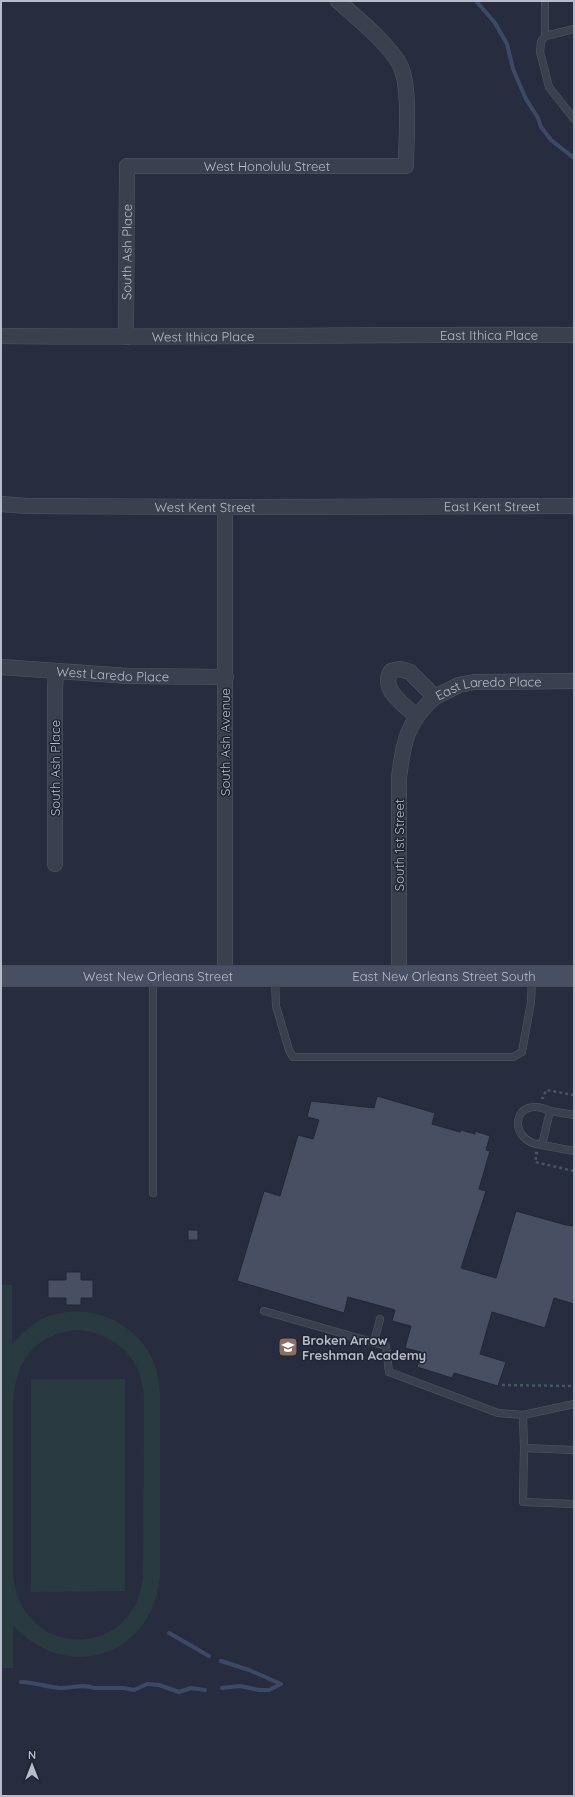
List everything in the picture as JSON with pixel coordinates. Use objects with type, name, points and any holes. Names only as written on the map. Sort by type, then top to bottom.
[{"type":"main road","name":"West New Orleans Street","points":[[1,976],[315,976]]},
{"type":"main road","name":"East New Orleans Street South","points":[[315,976],[574,976]]},
{"type":"street","name":"West Honolulu Street","points":[[127,166],[406,166],[406,91],[401,67],[394,55],[338,1]]},
{"type":"street","name":"South Ash Place","points":[[126,337],[127,166]]},
{"type":"street","name":"West Ithica Place","points":[[1,336],[126,337],[404,334]]},
{"type":"street","name":"East Ithica Place","points":[[404,334],[574,335]]},
{"type":"street","name":"West Kent Street","points":[[1,504],[27,506],[225,508],[410,506]]},
{"type":"street","name":"East Kent Street","points":[[410,506],[574,506]]},
{"type":"street","name":"South Ash Avenue","points":[[225,508],[225,976]]},
{"type":"street","name":"West Laredo Place","points":[[1,666],[128,676],[226,677]]},
{"type":"street","name":"East Laredo Place","points":[[416,716],[392,693],[387,685],[387,677],[391,671],[400,669],[410,672],[435,697],[460,685],[474,682],[574,681]]},
{"type":"street","name":"South Ash Place","points":[[55,864],[56,671]]},
{"type":"street","name":"South 1st Street","points":[[399,976],[399,778],[402,752],[405,740],[416,716],[435,697]]},
{"type":"lane","points":[[545,1],[545,36]]},
{"type":"lane","points":[[574,29],[545,36],[540,42],[540,52],[549,87],[574,119]]},
{"type":"lane","points":[[153,976],[153,1193]]},
{"type":"lane","points":[[274,976],[276,1006],[289,1050],[293,1057],[513,1057],[522,1052],[531,1002],[532,976]]},
{"type":"lane","points":[[574,1115],[550,1110],[540,1106],[532,1106],[524,1110],[520,1115],[518,1123],[519,1131],[525,1139],[533,1144],[574,1152]]},
{"type":"lane","points":[[542,1145],[550,1110]]},
{"type":"lane","points":[[264,1311],[386,1346],[389,1372],[498,1414],[523,1415],[574,1404]]},
{"type":"lane","points":[[374,1342],[380,1319]]},
{"type":"lane","points":[[523,1415],[523,1502],[574,1504]]},
{"type":"lane","points":[[524,1448],[574,1450]]},
{"type":"path","points":[[502,1385],[574,1386]]},
{"type":"shaded area","points":[[1,1285],[12,1285],[12,1344],[40,1320],[55,1314],[87,1312],[103,1316],[117,1322],[142,1342],[151,1356],[155,1365],[160,1394],[160,1575],[154,1603],[142,1625],[125,1642],[104,1653],[82,1657],[58,1654],[35,1643],[13,1625],[13,1668],[1,1668]],"holes":[[[78,1330],[89,1332],[110,1340],[127,1353],[134,1362],[142,1383],[144,1392],[143,1575],[136,1603],[121,1623],[101,1635],[79,1640],[56,1635],[36,1623],[21,1603],[13,1575],[13,1404],[18,1375],[30,1352],[50,1337]]]},
{"type":"shaded area","points":[[31,1379],[125,1379],[125,1591],[31,1592]]},
{"type":"building","points":[[377,1096],[435,1113],[432,1124],[460,1132],[461,1130],[475,1134],[475,1131],[490,1136],[486,1150],[490,1151],[479,1189],[486,1191],[461,1268],[496,1278],[516,1211],[574,1226],[574,1304],[554,1298],[545,1328],[492,1312],[480,1354],[506,1362],[498,1386],[454,1373],[452,1378],[417,1367],[421,1352],[405,1348],[411,1326],[392,1321],[395,1310],[348,1297],[344,1313],[237,1281],[264,1191],[280,1196],[298,1135],[313,1139],[319,1120],[307,1117],[311,1101],[374,1108]]},
{"type":"building","points":[[188,1230],[198,1230],[198,1240],[188,1240]]},
{"type":"building","points":[[66,1272],[81,1272],[81,1280],[93,1280],[93,1298],[81,1298],[81,1305],[66,1305],[66,1298],[48,1298],[48,1280],[66,1280]]},
{"type":"waterway","points":[[476,1],[495,23],[507,44],[513,69],[526,99],[538,118],[541,127],[551,140],[574,158]]},
{"type":"waterway","points":[[169,1633],[209,1656]]},
{"type":"waterway","points":[[221,1661],[249,1670],[281,1684]]},
{"type":"waterway","points":[[21,1682],[59,1688],[85,1686],[94,1688],[123,1688],[134,1690],[147,1684],[159,1685],[179,1692],[191,1688],[205,1690]]},
{"type":"waterway","points":[[222,1688],[240,1686],[259,1690],[269,1690],[281,1684]]},
{"type":"place","name":"Broken Arrow Freshman Academy","points":[[288,1347]]}]
